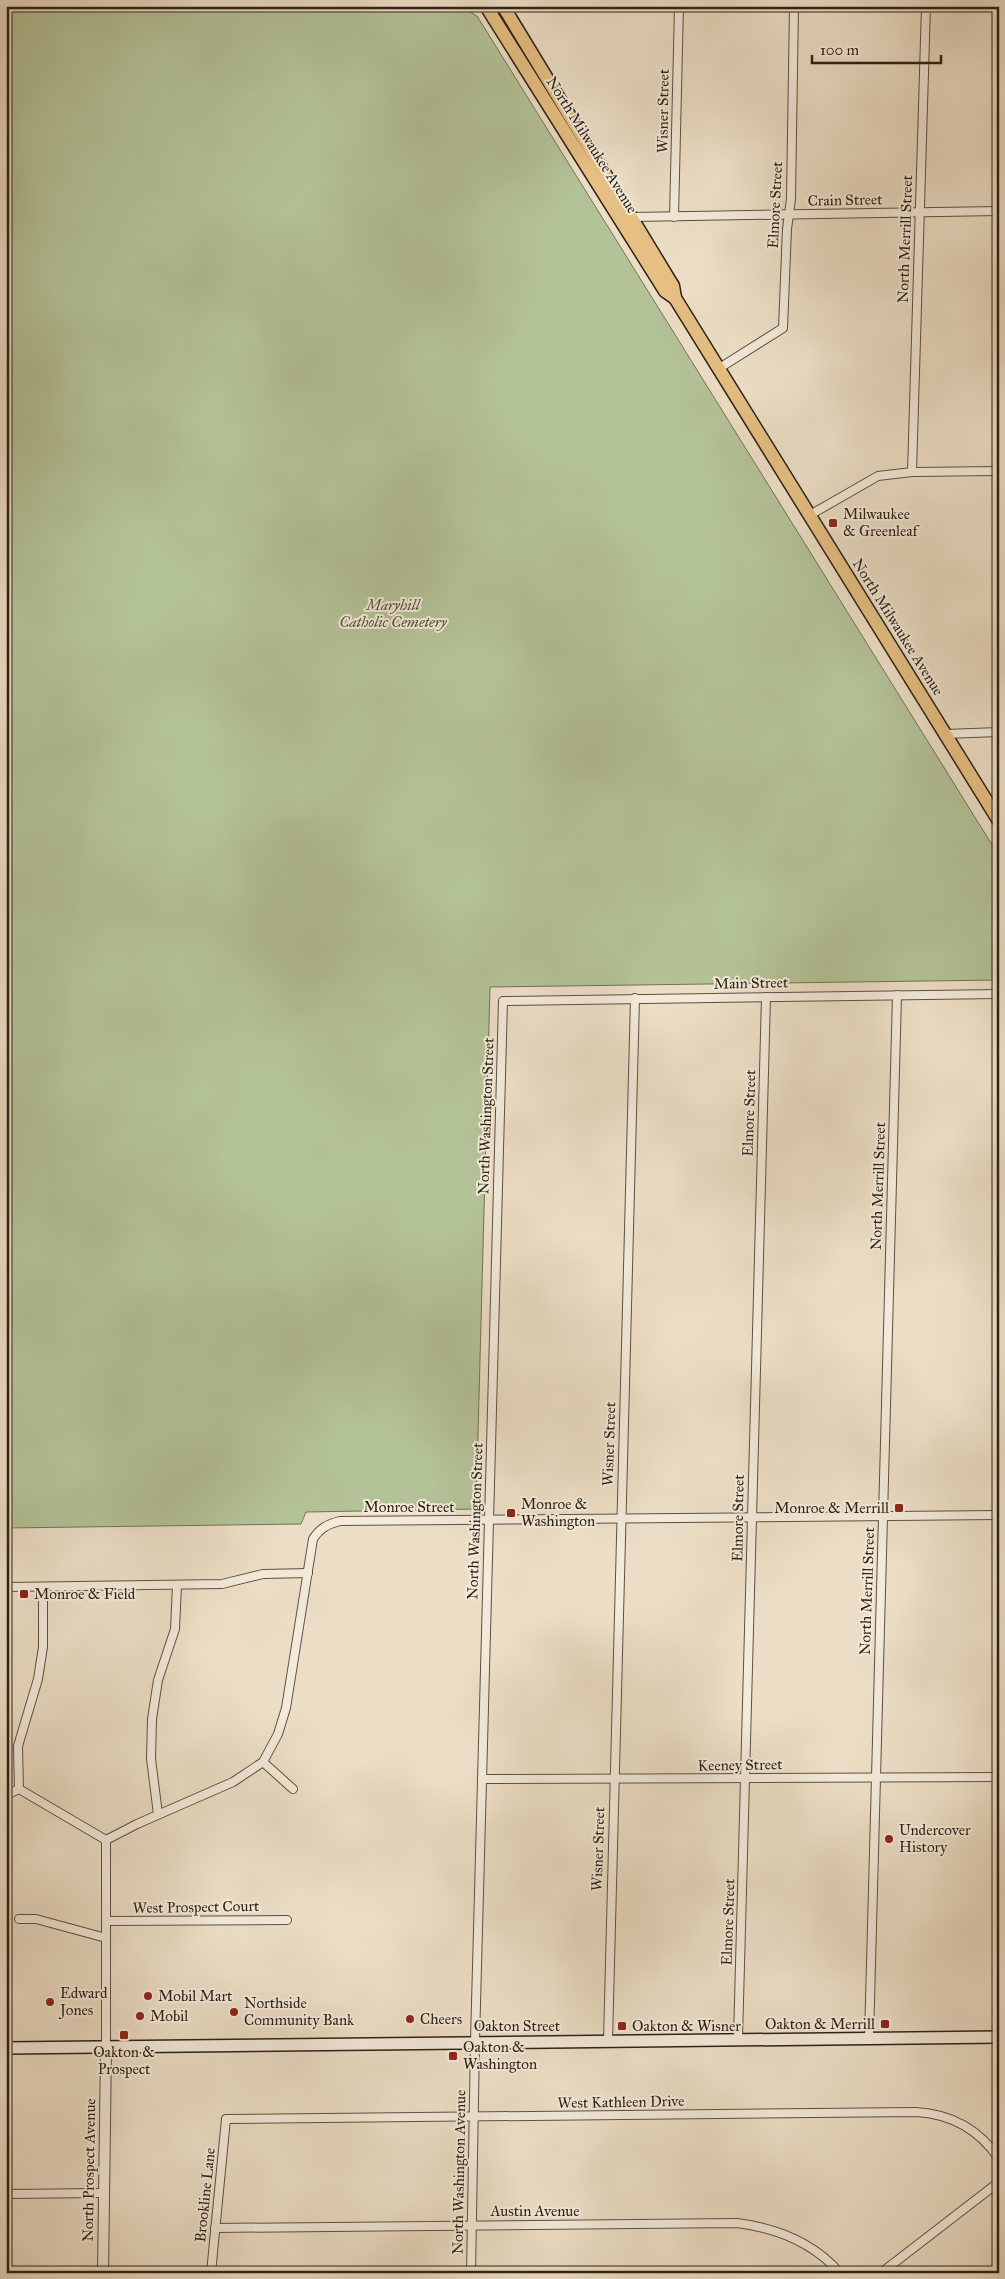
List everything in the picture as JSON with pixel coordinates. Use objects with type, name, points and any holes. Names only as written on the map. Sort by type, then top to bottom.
[{"type":"main road","name":"North Milwaukee Avenue","points":[[486,6],[665,291],[675,298]]},
{"type":"main road","name":"North Milwaukee Avenue","points":[[503,6],[673,286],[675,298],[999,821]]},
{"type":"main road","name":"Oakton Street","points":[[6,2048],[999,2037]]},
{"type":"street","name":"Wisner Street","points":[[674,216],[679,6]]},
{"type":"street","name":"Elmore Street","points":[[718,368],[783,328],[791,199],[794,6]]},
{"type":"street","name":"North Merrill Street","points":[[912,472],[926,6]]},
{"type":"street","name":"Crain Street","points":[[632,217],[999,211]]},
{"type":"street","points":[[810,516],[872,478],[912,472],[999,471]]},
{"type":"street","points":[[945,734],[999,732]]},
{"type":"street","name":"Main Street","points":[[503,1001],[999,994]]},
{"type":"street","name":"North Merrill Street","points":[[869,2038],[896,995]]},
{"type":"street","name":"Elmore Street","points":[[738,2039],[766,997]]},
{"type":"street","name":"Wisner Street","points":[[608,2040],[635,998]]},
{"type":"street","name":"North Washington Street","points":[[475,2042],[503,1001]]},
{"type":"street","name":"Monroe Street","points":[[308,1573],[313,1539],[317,1533],[330,1524],[340,1521],[620,1520],[999,1515]]},
{"type":"street","points":[[6,1587],[222,1584],[272,1573],[308,1573],[286,1708],[278,1734],[263,1762],[233,1782],[158,1814],[106,1840],[19,1789]]},
{"type":"street","points":[[158,1814],[151,1759],[151,1728],[156,1689],[175,1629],[177,1586]]},
{"type":"street","points":[[19,1789],[18,1746],[38,1679],[43,1647],[43,1587]]},
{"type":"street","points":[[263,1762],[293,1789]]},
{"type":"street","name":"Keeney Street","points":[[482,1780],[999,1777]]},
{"type":"street","points":[[6,1795],[19,1789]]},
{"type":"street","name":"North Prospect Avenue","points":[[103,2273],[106,1840]]},
{"type":"street","points":[[19,1919],[36,1919],[106,1938]]},
{"type":"street","name":"West Prospect Court","points":[[106,1921],[287,1920]]},
{"type":"street","name":"North Washington Avenue","points":[[471,2273],[475,2042]]},
{"type":"street","name":"West Kathleen Drive","points":[[226,2119],[932,2113],[960,2122],[974,2131],[999,2159]]},
{"type":"street","name":"Brookline Lane","points":[[211,2273],[226,2119]]},
{"type":"street","points":[[881,2273],[999,2182]]},
{"type":"street","points":[[6,2194],[104,2193]]},
{"type":"street","name":"Austin Avenue","points":[[215,2228],[737,2223],[761,2226],[781,2232],[804,2243],[840,2273]]},
{"type":"green space","name":"Maryhill Catholic Cemetery","points":[[6,6],[459,6],[477,16],[999,856],[999,980],[490,987],[476,1509],[306,1512],[301,1524],[6,1528]]},
{"type":"place","name":"Milwaukee & Greenleaf","points":[[833,523]]},
{"type":"place","name":"Monroe & Merrill","points":[[899,1508]]},
{"type":"place","name":"Monroe & Washington","points":[[511,1513]]},
{"type":"place","name":"Monroe & Field","points":[[24,1594]]},
{"type":"place","name":"Undercover History","points":[[889,1839]]},
{"type":"place","name":"Mobil Mart","points":[[148,1996]]},
{"type":"place","name":"Edward Jones","points":[[50,2002]]},
{"type":"place","name":"Northside Community Bank","points":[[234,2012]]},
{"type":"place","name":"Mobil","points":[[140,2016]]},
{"type":"place","name":"Cheers","points":[[410,2019]]},
{"type":"place","name":"Oakton & Merrill","points":[[885,2024]]},
{"type":"place","name":"Oakton & Wisner","points":[[622,2026]]},
{"type":"place","name":"Oakton & Prospect","points":[[124,2035]]},
{"type":"place","name":"Oakton & Washington","points":[[453,2056]]}]
